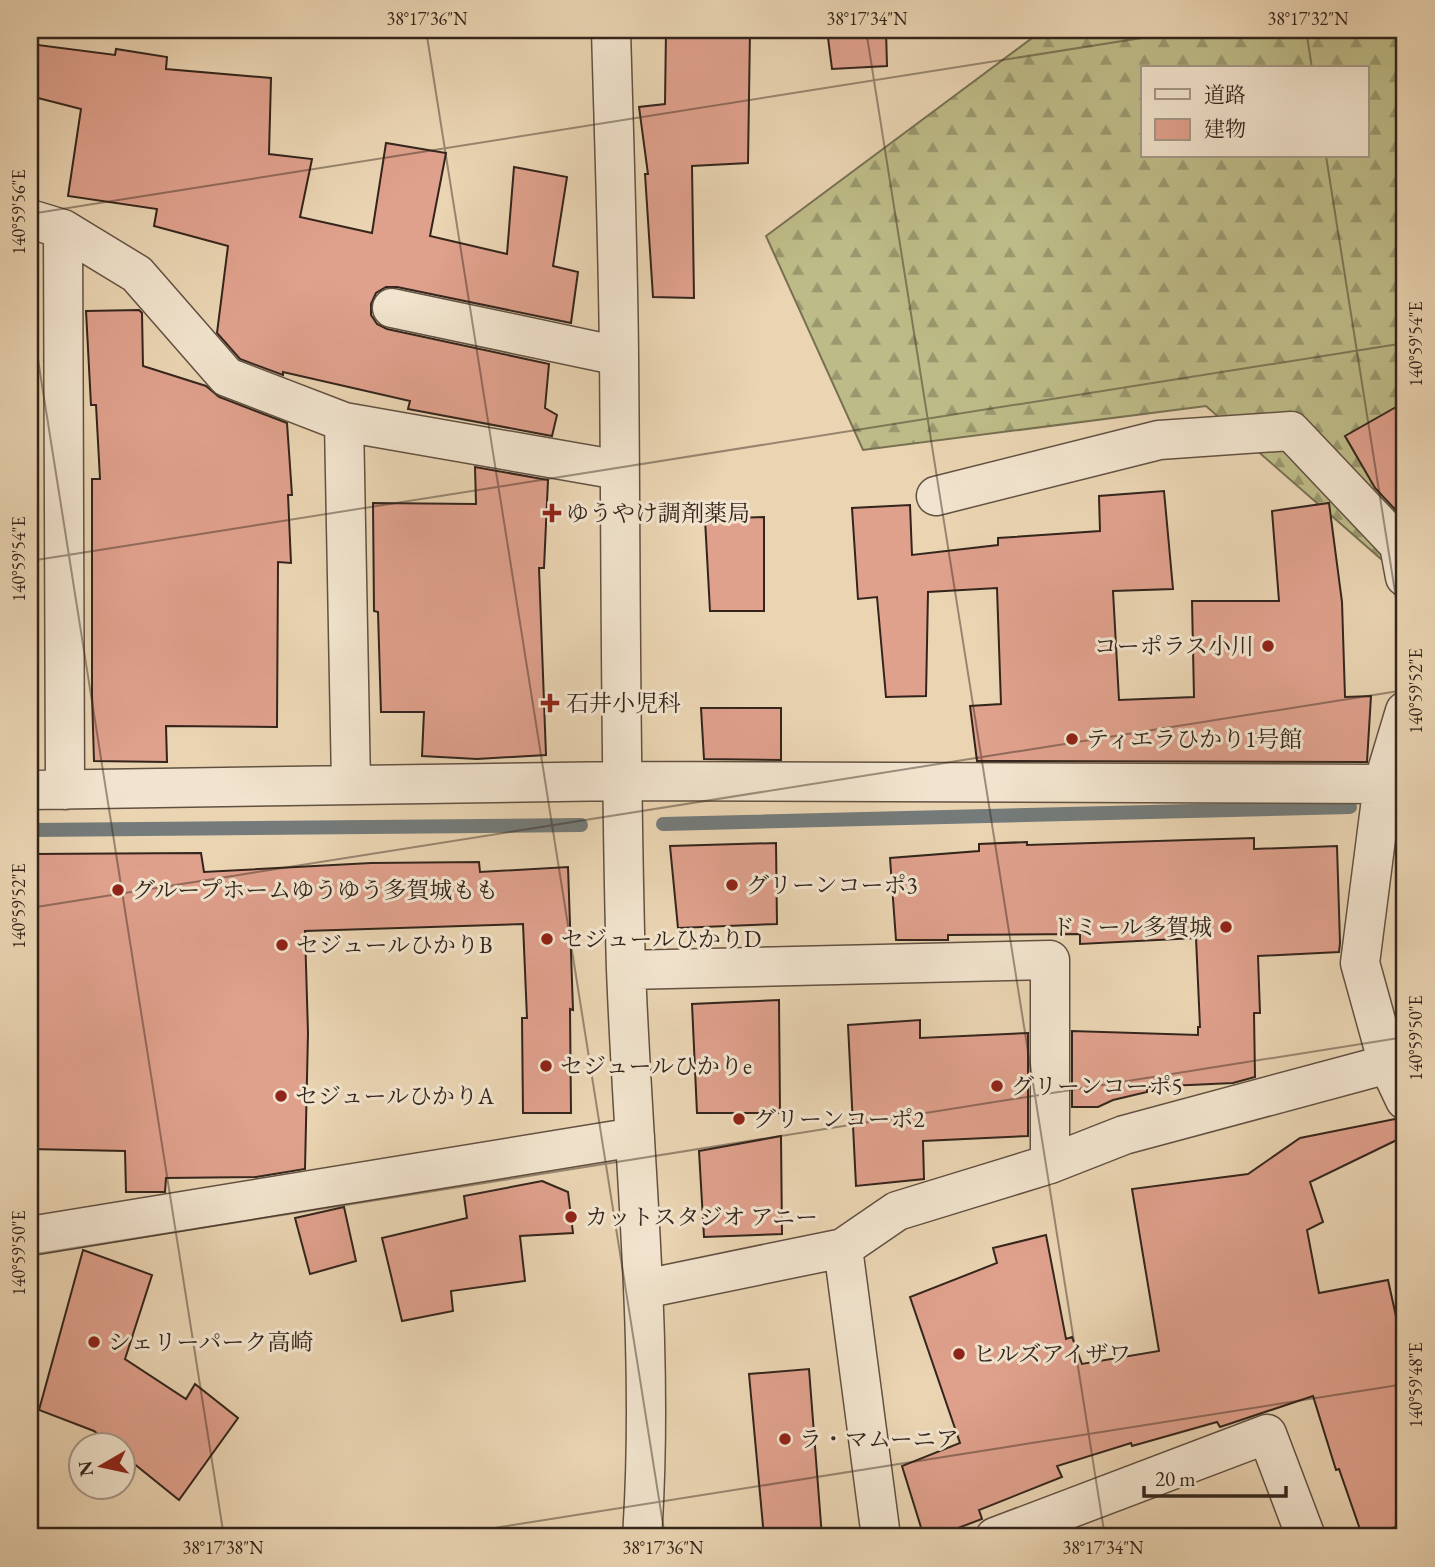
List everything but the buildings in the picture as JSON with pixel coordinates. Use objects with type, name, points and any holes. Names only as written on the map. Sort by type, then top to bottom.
[{"type":"street","points":[[611,30],[620,356],[619,470],[626,971],[644,1289],[646,1481],[642,1537]]},
{"type":"street","points":[[619,470],[344,422],[227,377],[136,274],[46,224],[48,790],[623,781],[1383,785]]},
{"type":"street","points":[[392,308],[620,356]]},
{"type":"street","points":[[344,422],[351,784]]},
{"type":"street","points":[[936,496],[1159,440],[1291,431],[1399,545],[1405,577]]},
{"type":"street","points":[[1405,711],[1383,785],[1360,963],[1396,1064],[1405,1100]]},
{"type":"street","points":[[626,971],[1050,960],[1050,1164]]},
{"type":"street","points":[[644,1289],[843,1248],[897,1211],[1050,1164],[1124,1135],[1396,1064]]},
{"type":"street","points":[[30,1236],[635,1137]]},
{"type":"street","points":[[843,1248],[881,1537]]},
{"type":"street","points":[[995,1537],[1267,1434],[1306,1537]]},
{"type":"green space","points":[[1043,30],[1405,30],[1405,580],[1206,406],[863,450],[766,236]]},
{"type":"waterway","points":[[663,824],[1350,807]]},
{"type":"waterway","points":[[30,830],[581,825]]},
{"type":"place","name":"ゆうやけ調剤薬局","points":[[552,513]]},
{"type":"place","name":"コーポラス小川","points":[[1268,646]]},
{"type":"place","name":"石井小児科","points":[[550,703]]},
{"type":"place","name":"ティエラひかり1号館","points":[[1072,739]]},
{"type":"place","name":"グリーンコーポ3","points":[[732,885]]},
{"type":"place","name":"グループホームゆうゆう多賀城もも","points":[[118,890]]},
{"type":"place","name":"ドミール多賀城","points":[[1226,927]]},
{"type":"place","name":"セジュールひかりD","points":[[547,939]]},
{"type":"place","name":"セジュールひかりB","points":[[282,945]]},
{"type":"place","name":"セジュールひかりe","points":[[546,1066]]},
{"type":"place","name":"グリーンコーポ5","points":[[997,1086]]},
{"type":"place","name":"セジュールひかりA","points":[[281,1096]]},
{"type":"place","name":"グリーンコーポ2","points":[[739,1119]]},
{"type":"place","name":"カットスタジオ アニー","points":[[571,1217]]},
{"type":"place","name":"シェリーパーク高崎","points":[[94,1342]]},
{"type":"place","name":"ヒルズアイザワ","points":[[959,1354]]},
{"type":"place","name":"ラ・マムーニア","points":[[785,1439]]}]
